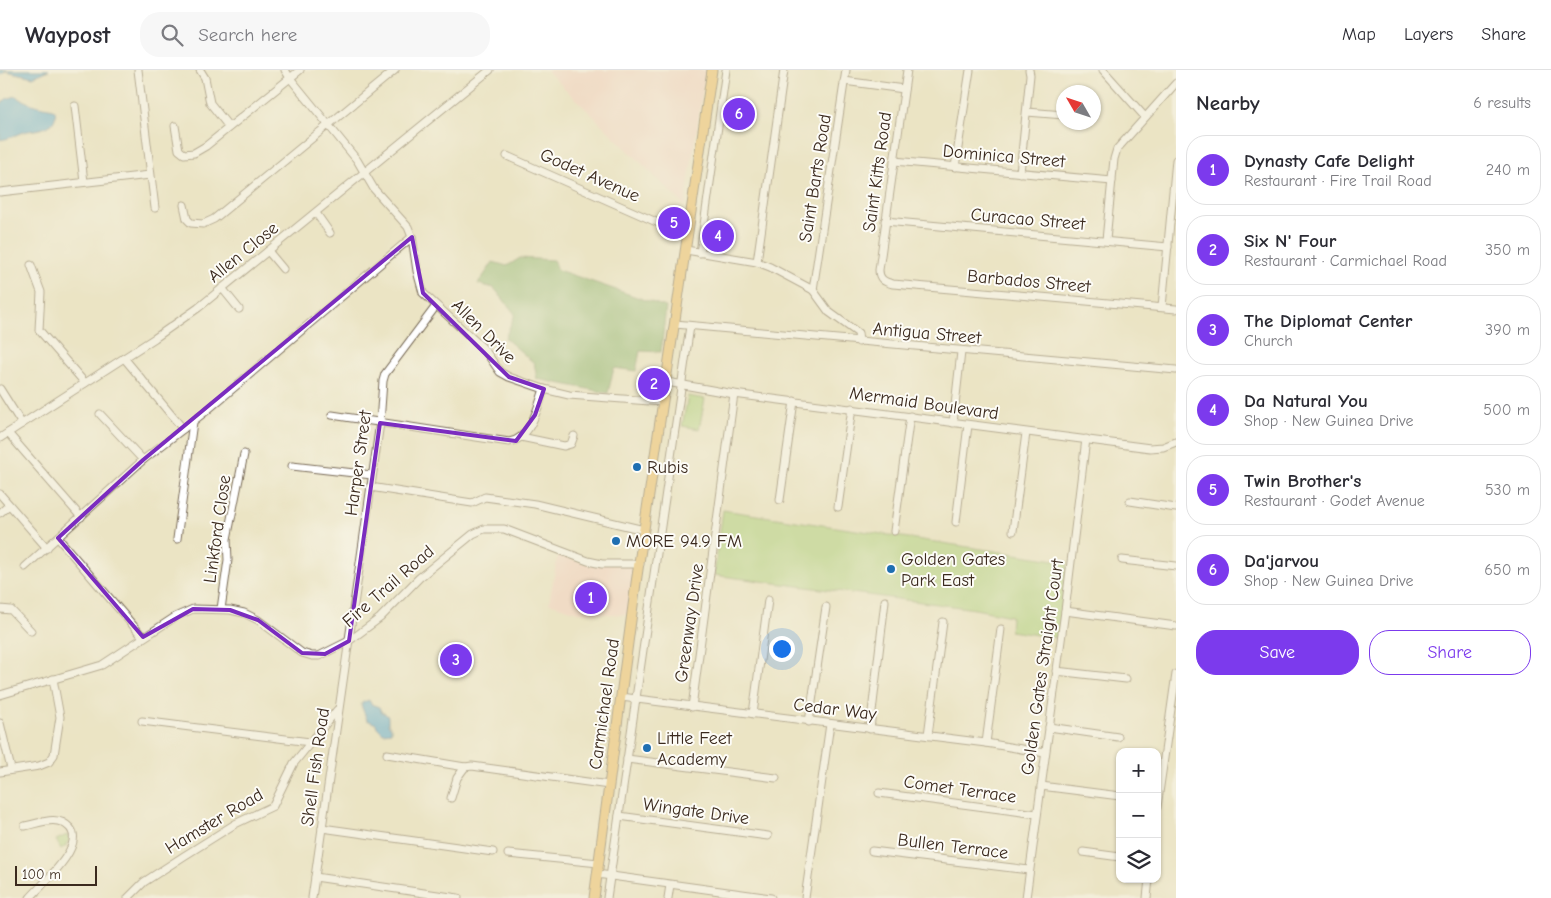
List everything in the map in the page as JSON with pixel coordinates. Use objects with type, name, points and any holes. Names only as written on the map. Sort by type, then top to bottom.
[{"type":"main road","name":"Carmichael Road","points":[[594,898],[644,530],[712,70]]},
{"type":"street","points":[[138,70],[155,208]]},
{"type":"street","points":[[200,70],[204,78],[210,103],[229,127]]},
{"type":"street","name":"Allen Drive","points":[[284,70],[357,160],[374,189],[404,221],[412,237],[419,282],[424,293],[436,306],[470,334],[484,349],[500,372],[544,389],[569,395],[663,402]]},
{"type":"street","points":[[175,126],[179,150],[184,154],[206,146],[300,70]]},
{"type":"street","points":[[184,205],[191,223],[209,222],[396,70]]},
{"type":"street","name":"Allen Close","points":[[0,438],[198,308],[490,70]]},
{"type":"street","points":[[700,253],[726,70]]},
{"type":"street","points":[[757,262],[784,70]]},
{"type":"street","name":"Saint Barts Road","points":[[813,290],[846,70]]},
{"type":"street","name":"Saint Kitts Road","points":[[881,279],[879,272],[907,70]]},
{"type":"street","points":[[955,167],[970,70]]},
{"type":"street","points":[[1020,173],[1030,70]]},
{"type":"street","points":[[1104,71],[1145,117]]},
{"type":"street","points":[[844,81],[904,89]]},
{"type":"street","points":[[1106,240],[1114,159],[1117,148],[1175,86]]},
{"type":"street","points":[[75,106],[84,182]]},
{"type":"street","points":[[1027,112],[1056,114]]},
{"type":"street","name":"Godet Avenue","points":[[507,156],[688,236]]},
{"type":"street","points":[[1162,307],[1176,160]]},
{"type":"street","name":"Dominica Street","points":[[894,161],[1112,181]]},
{"type":"street","points":[[0,192],[150,175]]},
{"type":"street","points":[[316,213],[330,233]]},
{"type":"street","name":"Curacao Street","points":[[886,221],[1168,247]]},
{"type":"street","points":[[25,567],[143,460],[193,422],[412,237]]},
{"type":"street","points":[[686,250],[757,262],[813,290],[829,312],[858,334],[859,342]]},
{"type":"street","points":[[268,251],[284,269]]},
{"type":"street","points":[[31,265],[40,292],[39,330],[85,383]]},
{"type":"street","name":"Barbados Street","points":[[881,279],[893,284],[1176,309]]},
{"type":"street","points":[[222,288],[240,309]]},
{"type":"street","name":"Harper Street","points":[[349,640],[380,423],[383,380],[385,374],[436,306]]},
{"type":"street","name":"Antigua Street","points":[[675,324],[961,352],[1176,370]]},
{"type":"street","points":[[608,898],[680,385],[690,326]]},
{"type":"street","points":[[953,423],[961,352]]},
{"type":"street","points":[[124,358],[183,429]]},
{"type":"street","name":"Mermaid Boulevard","points":[[667,382],[734,394],[852,408],[1026,433],[1155,448],[1176,442]]},
{"type":"street","points":[[0,389],[22,424]]},
{"type":"street","points":[[332,415],[509,442],[516,441],[521,437],[535,416],[544,389]]},
{"type":"street","name":"Greenway Drive","points":[[692,707],[734,394]]},
{"type":"street","points":[[780,500],[794,401]]},
{"type":"street","points":[[838,507],[852,408]]},
{"type":"street","points":[[100,414],[143,460]]},
{"type":"street","points":[[894,531],[910,416]]},
{"type":"street","points":[[177,538],[193,422]]},
{"type":"street","points":[[956,522],[968,425]]},
{"type":"street","points":[[8,433],[81,517]]},
{"type":"street","points":[[1013,531],[1026,433]]},
{"type":"street","points":[[521,437],[564,446],[571,444],[574,436]]},
{"type":"street","name":"Golden Gates Straight Court","points":[[1026,898],[1086,439]]},
{"type":"street","name":"Linkford Close","points":[[221,609],[228,560],[227,539],[244,454]]},
{"type":"street","points":[[292,466],[372,475]]},
{"type":"street","points":[[370,487],[472,503],[485,497],[535,504],[644,530]]},
{"type":"street","points":[[0,494],[48,548]]},
{"type":"street","points":[[1130,501],[1176,508]]},
{"type":"street","points":[[0,513],[10,505]]},
{"type":"street","name":"Fire Trail Road","points":[[0,694],[102,665],[143,637],[193,609],[234,610],[254,618],[296,649],[309,655],[320,656],[349,640],[380,618],[426,572],[472,534],[484,529],[504,530],[588,561],[640,564]]},
{"type":"street","points":[[58,538],[143,637]]},
{"type":"street","points":[[1122,560],[1176,566]]},
{"type":"street","points":[[753,714],[768,600]]},
{"type":"street","points":[[870,729],[885,601]]},
{"type":"street","points":[[810,722],[826,607]]},
{"type":"street","points":[[0,609],[10,610],[31,631]]},
{"type":"street","points":[[1065,611],[1176,626]]},
{"type":"street","points":[[928,735],[943,622]]},
{"type":"street","points":[[986,743],[1001,629]]},
{"type":"street","name":"Shell Fish Road","points":[[312,898],[349,640]]},
{"type":"street","points":[[1056,671],[1126,679]]},
{"type":"street","points":[[1159,793],[1175,692],[1176,674]]},
{"type":"street","points":[[0,772],[39,766],[49,762],[54,755],[60,718],[53,679]]},
{"type":"street","name":"Cedar Way","points":[[621,697],[810,722],[928,735],[1045,753]]},
{"type":"street","name":"Hamster Road","points":[[128,898],[144,882],[184,856],[235,824],[272,807],[294,763],[338,710]]},
{"type":"street","points":[[142,722],[310,742]]},
{"type":"street","points":[[0,723],[11,769]]},
{"type":"street","points":[[805,898],[830,724]]},
{"type":"street","points":[[1049,727],[1118,737]]},
{"type":"street","points":[[387,754],[466,767],[474,766],[609,785]]},
{"type":"street","points":[[627,759],[776,778]]},
{"type":"street","points":[[451,798],[457,778],[466,767]]},
{"type":"street","points":[[1041,786],[1116,795]]},
{"type":"street","name":"Comet Terrace","points":[[879,792],[1037,814]]},
{"type":"street","name":"Wingate Drive","points":[[619,816],[768,836]]},
{"type":"street","points":[[25,826],[50,820],[59,821],[70,828],[74,838],[73,847],[63,861],[30,898]]},
{"type":"street","points":[[322,828],[493,852]]},
{"type":"street","name":"Bullen Terrace","points":[[872,851],[1029,870]]},
{"type":"street","points":[[1083,852],[1116,857]]},
{"type":"street","points":[[508,854],[598,864]]},
{"type":"street","points":[[597,874],[729,895],[771,898]]},
{"type":"street","points":[[315,877],[458,898]]},
{"type":"street","points":[[1147,898],[1149,883]]},
{"type":"street","points":[[668,898],[670,885]]},
{"type":"highlighted area","points":[[412,237],[423,293],[509,377],[544,389],[535,415],[516,441],[380,423],[349,641],[325,654],[302,653],[258,620],[230,610],[193,609],[143,637],[58,538],[143,460]]},
{"type":"shaded area","points":[[546,70],[706,70],[685,206]]},
{"type":"shaded area","points":[[558,554],[585,563],[636,565],[629,615],[578,612],[549,603]]},
{"type":"green space","points":[[520,258],[553,260],[558,270],[666,307],[661,352],[640,351],[636,371],[614,368],[608,393],[537,379],[534,363],[505,338],[515,314],[494,288],[478,284],[493,262],[507,266]]},
{"type":"green space","points":[[688,396],[705,399],[699,429],[682,426]]},
{"type":"green space","name":"Golden Gates Park East","points":[[723,510],[1068,562],[1058,638],[1010,631],[1011,616],[975,609],[714,575]]},
{"type":"green space","points":[[67,835],[70,840],[61,849],[56,840]]},
{"type":"water","points":[[0,70],[49,70],[33,77],[6,71],[0,76]]},
{"type":"water","points":[[16,96],[41,107],[55,110],[54,121],[40,129],[23,132],[0,140],[0,105],[6,99]]},
{"type":"water","points":[[369,700],[371,704],[379,707],[382,713],[388,716],[391,732],[383,733],[376,724],[367,720],[361,705]]},
{"type":"place","name":"Da'jarvou","points":[[739,114]]},
{"type":"place","name":"Twin Brother's","points":[[674,223]]},
{"type":"place","name":"Da Natural You","points":[[718,236]]},
{"type":"place","name":"Six N' Four","points":[[654,384]]},
{"type":"place","name":"Rubis","points":[[637,467]]},
{"type":"place","name":"MORE 94.9 FM","points":[[616,541]]},
{"type":"place","name":"Golden Gates Park East","points":[[891,569]]},
{"type":"place","name":"Dynasty Cafe Delight","points":[[591,598]]},
{"type":"place","name":"The Diplomat Center","points":[[456,660]]},
{"type":"place","name":"Little Feet Academy","points":[[647,748]]}]
